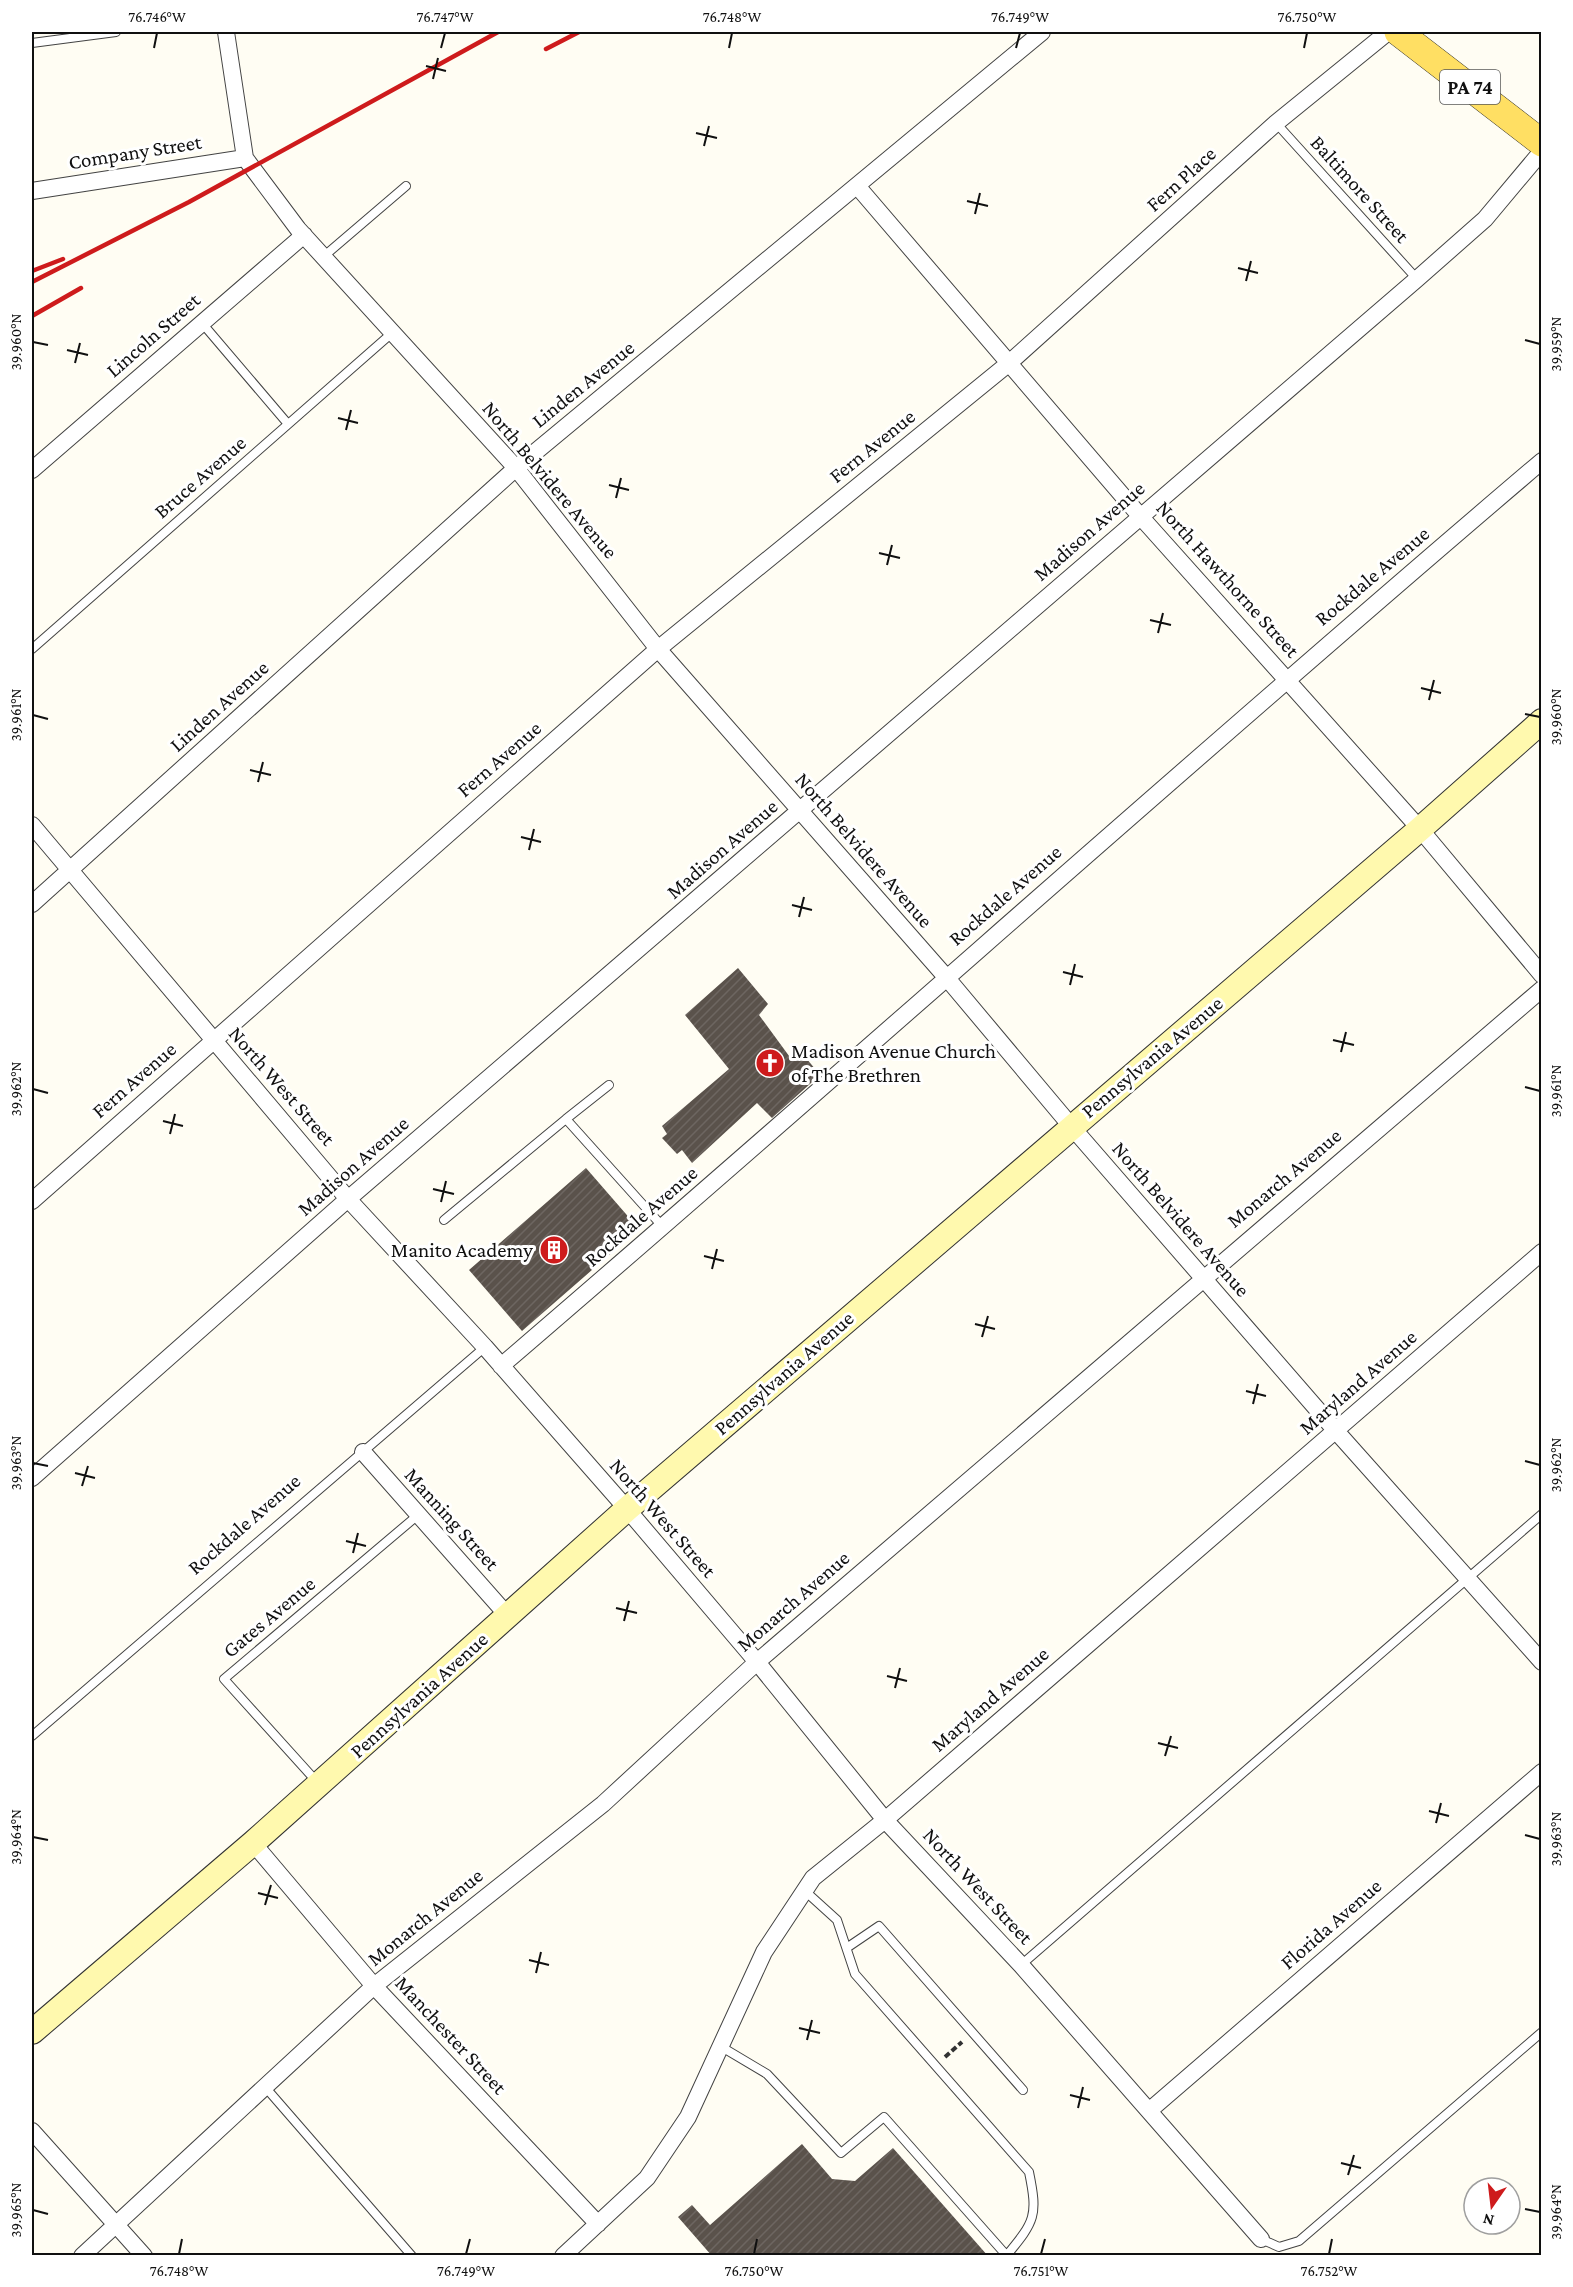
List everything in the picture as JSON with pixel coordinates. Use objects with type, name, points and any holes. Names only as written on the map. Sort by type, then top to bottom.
[{"type":"main road","name":"PA 74","points":[[1398,32],[1542,142]]},
{"type":"street","name":"North Belvidere Avenue","points":[[226,32],[245,158],[304,235],[516,468],[658,649],[946,977],[1071,1126],[1466,1580],[1542,1662]]},
{"type":"street","name":"Linden Avenue","points":[[32,904],[516,468],[858,187],[1042,32]]},
{"type":"street","name":"Fern Place","points":[[1008,364],[1276,123],[1388,32]]},
{"type":"street","name":"Madison Avenue","points":[[32,1478],[348,1199],[1418,279],[1485,219],[1542,151]]},
{"type":"street","name":"Company Street","points":[[32,192],[245,158]]},
{"type":"street","name":"North Hawthorne Street","points":[[858,187],[1140,516],[1420,829],[1542,975]]},
{"type":"street","name":"Lincoln Street","points":[[32,470],[304,235]]},
{"type":"street","name":"Fern Avenue","points":[[32,1201],[658,649],[1008,364]]},
{"type":"street","name":"Rockdale Avenue","points":[[501,1366],[663,1227],[1287,678],[1542,461]]},
{"type":"street","name":"Pennsylvania Avenue","points":[[32,2032],[254,1843],[627,1509],[1420,829],[1542,721]]},
{"type":"street","name":"North West Street","points":[[32,825],[348,1199],[485,1347],[627,1509],[757,1662],[885,1821],[1021,1965],[1150,2110],[1261,2240]]},
{"type":"street","name":"Monarch Avenue","points":[[81,2256],[375,1986],[603,1804],[757,1662],[1203,1277],[1542,989]]},
{"type":"street","name":"Maryland Avenue","points":[[563,2256],[647,2178],[688,2117],[719,2046],[765,1952],[813,1878],[885,1821],[1542,1252]]},
{"type":"street","name":"Manning Street","points":[[363,1452],[508,1616]]},
{"type":"street","name":"Florida Avenue","points":[[1150,2110],[1542,1772]]},
{"type":"street","name":"Manchester Street","points":[[254,1843],[375,1986],[598,2224]]},
{"type":"street","points":[[32,2131],[144,2256]]},
{"type":"lane","points":[[32,43],[116,32]]},
{"type":"lane","name":"Baltimore Street","points":[[1276,123],[1418,279]]},
{"type":"lane","points":[[323,257],[406,186]]},
{"type":"lane","points":[[202,323],[288,424]]},
{"type":"lane","name":"Bruce Avenue","points":[[32,649],[392,333]]},
{"type":"lane","points":[[444,1220],[609,1085]]},
{"type":"lane","points":[[566,1119],[663,1227]]},
{"type":"lane","name":"Rockdale Avenue","points":[[32,1736],[485,1347]]},
{"type":"lane","points":[[1021,1965],[1542,1514]]},
{"type":"lane","name":"Gates Avenue","points":[[320,1784],[225,1679],[418,1515]]},
{"type":"lane","points":[[719,2046],[766,2074],[841,2153],[884,2117],[1007,2255],[1029,2229],[1036,2204],[1029,2172],[855,1974],[848,1947],[837,1920],[805,1891]]},
{"type":"lane","points":[[848,1947],[879,1926],[1023,2090]]},
{"type":"lane","points":[[1261,2240],[1279,2247],[1299,2241],[1542,2032]]},
{"type":"lane","points":[[266,2088],[412,2256]]},
{"type":"path","points":[[935,2065],[973,2033]]},
{"type":"building","name":"Madison Avenue Church of The Brethren","points":[[738,968],[768,1004],[759,1015],[792,1060],[802,1053],[820,1075],[772,1118],[757,1103],[692,1163],[682,1150],[677,1154],[662,1138],[667,1134],[662,1126],[729,1069],[685,1015]]},
{"type":"building","name":"Manito Academy","points":[[586,1168],[639,1229],[522,1331],[469,1270]]},
{"type":"building","points":[[802,2144],[832,2179],[855,2181],[893,2148],[988,2256],[712,2256],[678,2217],[692,2205],[710,2225]]},
{"type":"railway","points":[[32,282],[189,202],[498,32]]},
{"type":"railway","points":[[546,49],[579,32]]},
{"type":"railway","points":[[32,271],[63,259]]},
{"type":"railway","points":[[32,316],[81,288]]},
{"type":"place","name":"Madison Avenue Church of The Brethren","points":[[770,1063]]},
{"type":"place","name":"Manito Academy","points":[[554,1250]]}]
